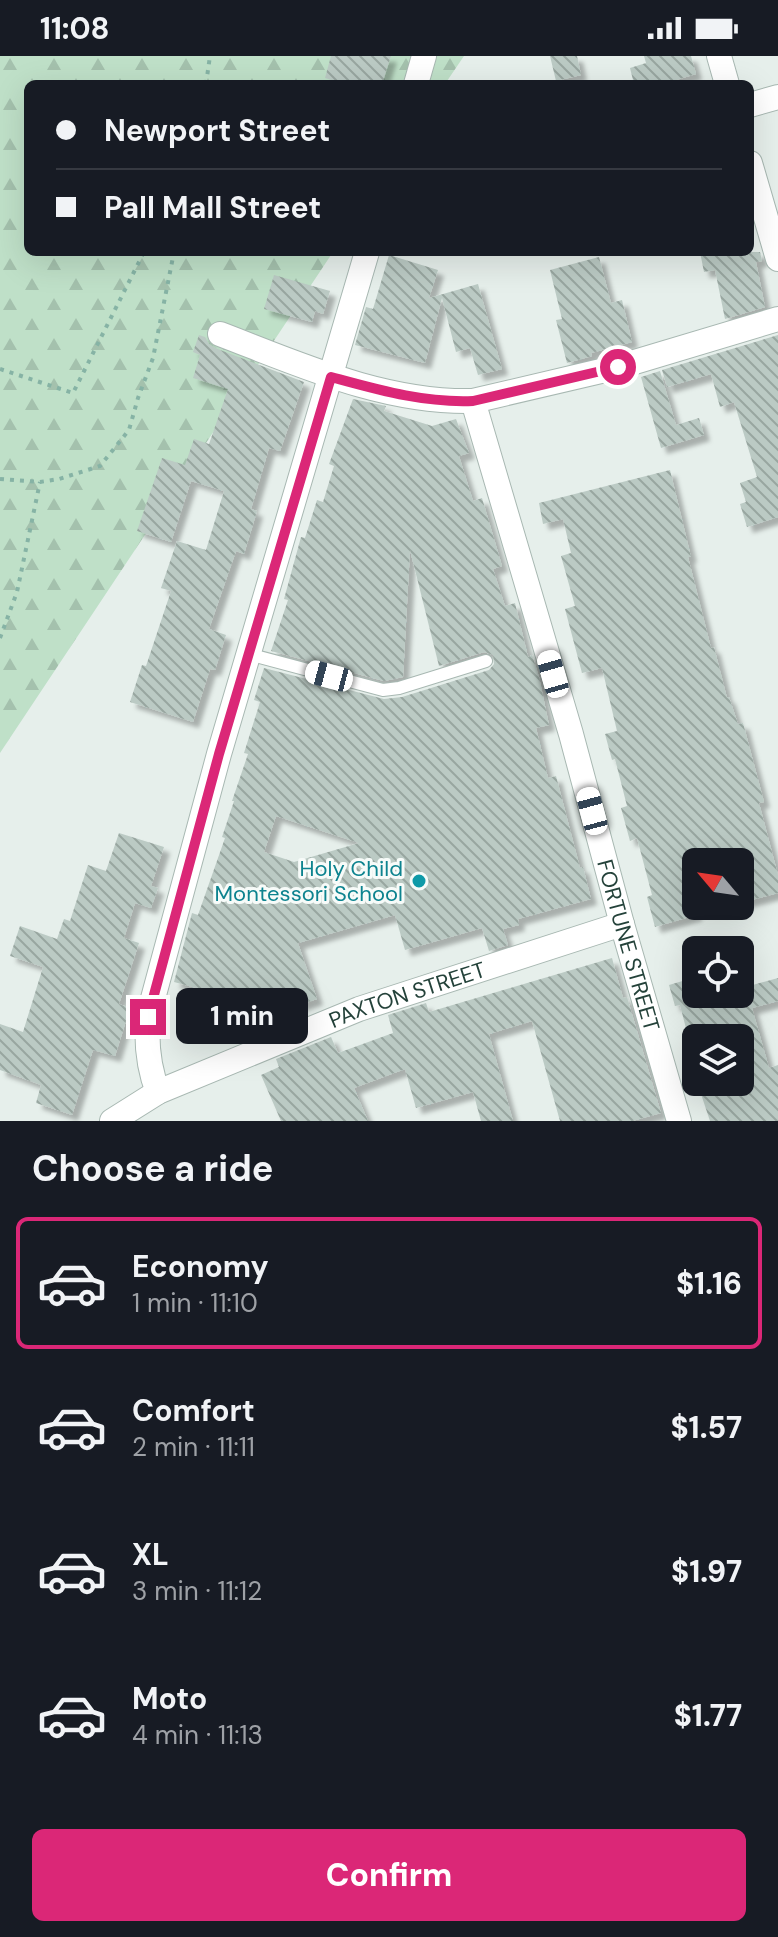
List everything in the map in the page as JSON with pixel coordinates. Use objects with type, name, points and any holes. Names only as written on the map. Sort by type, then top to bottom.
[{"type":"street","points":[[417,80],[424,56]]},
{"type":"street","points":[[719,56],[726,80]]},
{"type":"street","points":[[754,104],[778,97]]},
{"type":"street","points":[[754,177],[778,259]]},
{"type":"street","points":[[158,1092],[150,1072],[146,1041],[148,1017],[219,754],[366,256]]},
{"type":"street","points":[[220,334],[331,377],[409,397],[449,402],[473,401],[618,367],[778,319]]},
{"type":"street","name":"FORTUNE STREET","points":[[473,401],[571,734],[679,1121]]},
{"type":"street","name":"PAXTON STREET","points":[[112,1121],[158,1092],[359,1009],[622,924]]},
{"type":"lane","points":[[248,654],[383,690],[399,688],[486,661]]},
{"type":"path","points":[[207,80],[210,56]]},
{"type":"path","points":[[0,369],[73,393],[142,256]]},
{"type":"path","points":[[0,479],[40,482],[100,466],[129,430],[153,358],[173,256]]},
{"type":"path","points":[[0,638],[17,592],[40,482]]},
{"type":"green space","points":[[0,56],[464,56],[448,80],[24,80],[24,256],[330,256],[0,753]]},
{"type":"building","points":[[331,56],[391,56],[383,80],[325,78]]},
{"type":"building","points":[[550,56],[577,56],[581,75],[556,80]]},
{"type":"building","points":[[644,56],[691,56],[696,74],[676,80],[633,80],[630,68],[646,63]]},
{"type":"building","points":[[754,252],[760,252],[762,261],[756,262],[765,307],[725,319],[715,270],[704,272],[701,256],[754,256]]},
{"type":"building","points":[[389,256],[438,270],[429,298],[478,284],[502,369],[478,375],[470,348],[456,352],[442,298],[425,363],[355,345],[366,307],[373,309]]},
{"type":"building","points":[[599,257],[611,303],[622,300],[632,342],[567,363],[556,320],[562,319],[550,270]]},
{"type":"building","points":[[274,275],[330,291],[323,314],[315,311],[312,322],[264,309]]},
{"type":"building","points":[[199,335],[215,348],[304,382],[280,451],[269,448],[251,509],[257,511],[244,554],[236,551],[209,629],[226,635],[215,670],[210,669],[193,722],[130,702],[142,665],[146,666],[171,591],[161,588],[177,541],[206,550],[224,491],[191,481],[171,542],[137,531],[162,458],[185,465],[194,439],[209,444],[228,389],[193,378],[200,355],[193,352]]},
{"type":"building","points":[[778,335],[778,517],[747,527],[740,504],[746,502],[740,483],[757,477],[734,402],[720,407],[711,374],[667,387],[662,370]]},
{"type":"building","points":[[660,371],[676,425],[699,418],[704,435],[661,448],[641,377]]},
{"type":"building","points":[[353,399],[386,406],[384,411],[432,426],[456,419],[469,453],[459,456],[473,501],[482,498],[502,566],[493,569],[505,606],[515,603],[528,657],[532,655],[539,677],[549,725],[536,728],[548,778],[556,776],[591,899],[518,919],[519,925],[503,929],[508,945],[489,951],[482,928],[405,950],[395,915],[298,943],[317,999],[259,1019],[254,1005],[213,1018],[204,990],[174,982],[192,913],[198,915],[225,838],[222,837],[248,754],[244,753],[260,702],[254,700],[264,668],[384,699],[402,697],[489,670],[494,664],[493,655],[484,652],[439,666],[410,550],[403,677],[384,681],[271,651],[288,600],[284,599],[301,537],[305,538],[317,500],[323,502],[334,466],[329,464]],"holes":[[[276,816],[359,843],[294,862],[264,852]]]},
{"type":"building","points":[[670,470],[711,648],[714,647],[727,698],[738,724],[743,723],[764,802],[759,803],[778,875],[778,893],[754,899],[754,848],[682,848],[682,919],[655,927],[647,897],[652,895],[637,838],[630,841],[621,808],[627,806],[605,734],[617,731],[602,668],[582,673],[565,609],[575,606],[561,556],[571,553],[563,519],[543,524],[539,503]]},
{"type":"building","points":[[119,833],[164,847],[151,886],[158,888],[151,908],[135,903],[124,938],[139,943],[119,1004],[130,1008],[115,1056],[93,1050],[72,1115],[36,1103],[41,1085],[0,1070],[0,1024],[23,1032],[43,967],[10,956],[20,926],[57,939],[64,919],[70,921],[88,865],[106,871]]},
{"type":"building","points":[[612,958],[623,998],[627,997],[661,1113],[632,1121],[560,1121],[532,1021],[489,1034],[513,1121],[481,1121],[473,1092],[416,1108],[405,1069],[354,1088],[368,1121],[281,1121],[261,1075],[279,1067],[276,1059],[331,1037],[338,1053],[393,1033],[388,1015],[426,1003],[429,1012]]},
{"type":"building","points":[[778,978],[778,1001],[754,1007],[754,985]]},
{"type":"building","points":[[682,981],[682,1008],[752,1008],[769,1068],[778,1065],[778,1121],[710,1121],[702,1096],[754,1096],[754,1024],[685,1024],[680,1005],[675,1006],[669,985]]},
{"type":"place","name":"Holy Child Montessori School","points":[[419,881]]},
{"type":"route","points":[[148,1017],[219,754],[331,377],[409,397],[449,402],[473,401],[618,367]]}]
